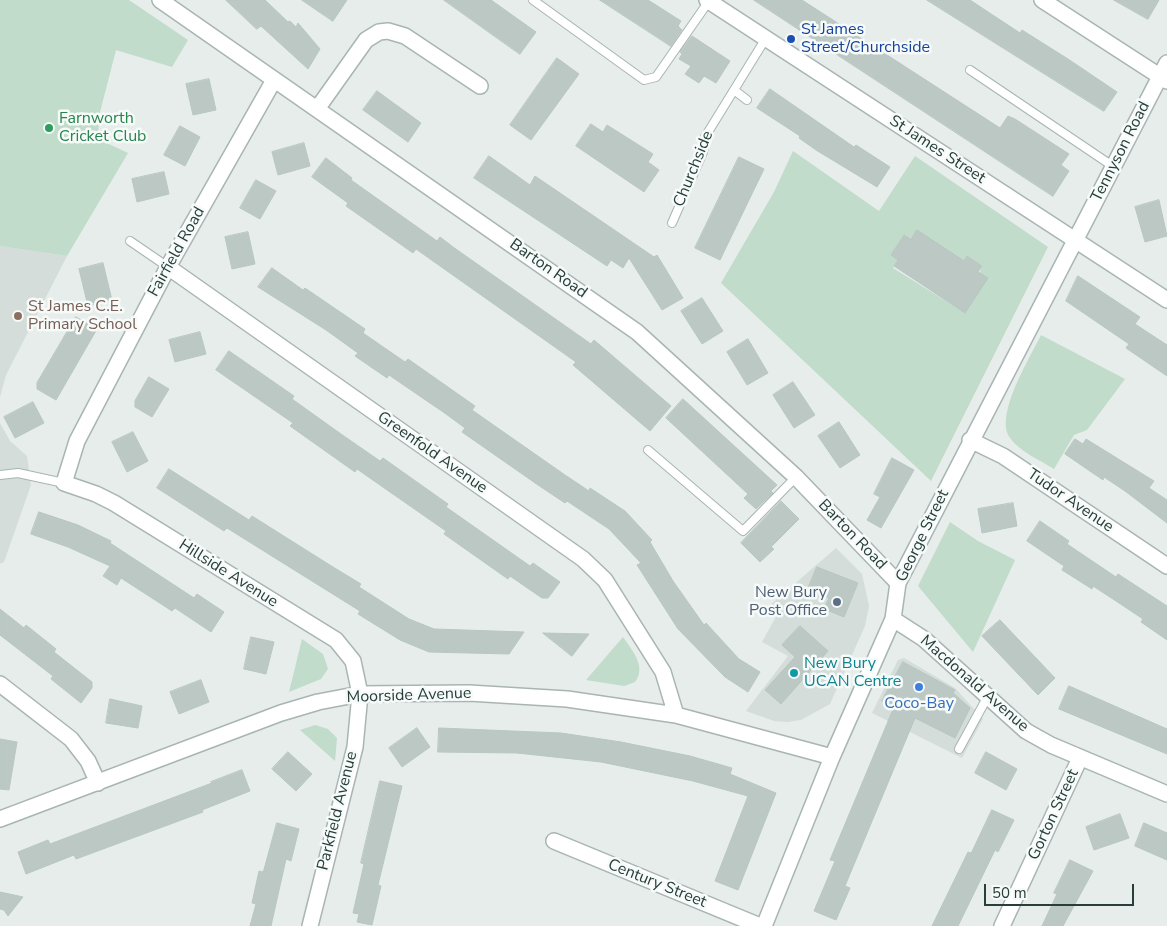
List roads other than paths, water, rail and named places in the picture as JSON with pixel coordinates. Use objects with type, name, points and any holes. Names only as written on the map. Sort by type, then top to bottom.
[{"type":"street","name":"Barton Road","points":[[160,0],[637,332],[796,477],[898,583]]},
{"type":"street","points":[[1042,0],[1165,74]]},
{"type":"street","name":"St James Street","points":[[708,1],[1167,300]]},
{"type":"street","points":[[318,109],[366,40],[379,32],[388,31],[405,36],[480,86]]},
{"type":"street","name":"Tennyson Road","points":[[1076,241],[1165,74]]},
{"type":"street","name":"Fairfield Road","points":[[64,483],[77,440],[168,267],[274,80]]},
{"type":"street","name":"George Street","points":[[764,926],[832,757],[893,619],[898,583],[970,440],[1076,241]]},
{"type":"street","name":"Greenfold Avenue","points":[[168,267],[583,559],[605,580],[663,672],[676,716]]},
{"type":"street","name":"Tudor Avenue","points":[[970,440],[1003,456],[1167,566]]},
{"type":"street","name":"Hillside Avenue","points":[[64,483],[96,494],[114,503],[336,640],[353,661],[360,694]]},
{"type":"street","name":"Macdonald Avenue","points":[[893,619],[924,639],[1026,731],[1080,758],[1167,794]]},
{"type":"street","points":[[0,684],[71,739],[88,761],[98,783]]},
{"type":"street","name":"Moorside Avenue","points":[[0,820],[281,713],[318,702],[360,694],[469,693],[567,699],[676,716],[832,757]]},
{"type":"street","name":"Parkfield Avenue","points":[[310,926],[355,747],[360,694]]},
{"type":"street","name":"Gorton Street","points":[[1002,926],[1080,758]]},
{"type":"street","name":"Century Street","points":[[554,841],[760,926]]},
{"type":"lane","points":[[533,0],[644,80],[656,77],[708,1]]},
{"type":"lane","name":"Churchside","points":[[672,222],[703,152],[705,137],[766,38]]},
{"type":"lane","points":[[970,70],[1114,167]]},
{"type":"lane","points":[[734,90],[748,100]]},
{"type":"lane","name":"Greenfold Avenue","points":[[130,241],[168,267]]},
{"type":"lane","points":[[648,450],[743,531],[796,477]]},
{"type":"lane","points":[[0,475],[18,473],[64,483]]},
{"type":"lane","points":[[959,749],[988,696]]},
{"type":"place","name":"St James Street/Churchside","points":[[791,39]]},
{"type":"place","name":"Farnworth Cricket Club","points":[[49,128]]},
{"type":"place","name":"St James C.E. Primary School","points":[[18,316]]},
{"type":"place","name":"New Bury Post Office","points":[[837,602]]},
{"type":"place","name":"New Bury UCAN Centre","points":[[794,673]]},
{"type":"place","name":"Coco-Bay","points":[[919,687]]}]
